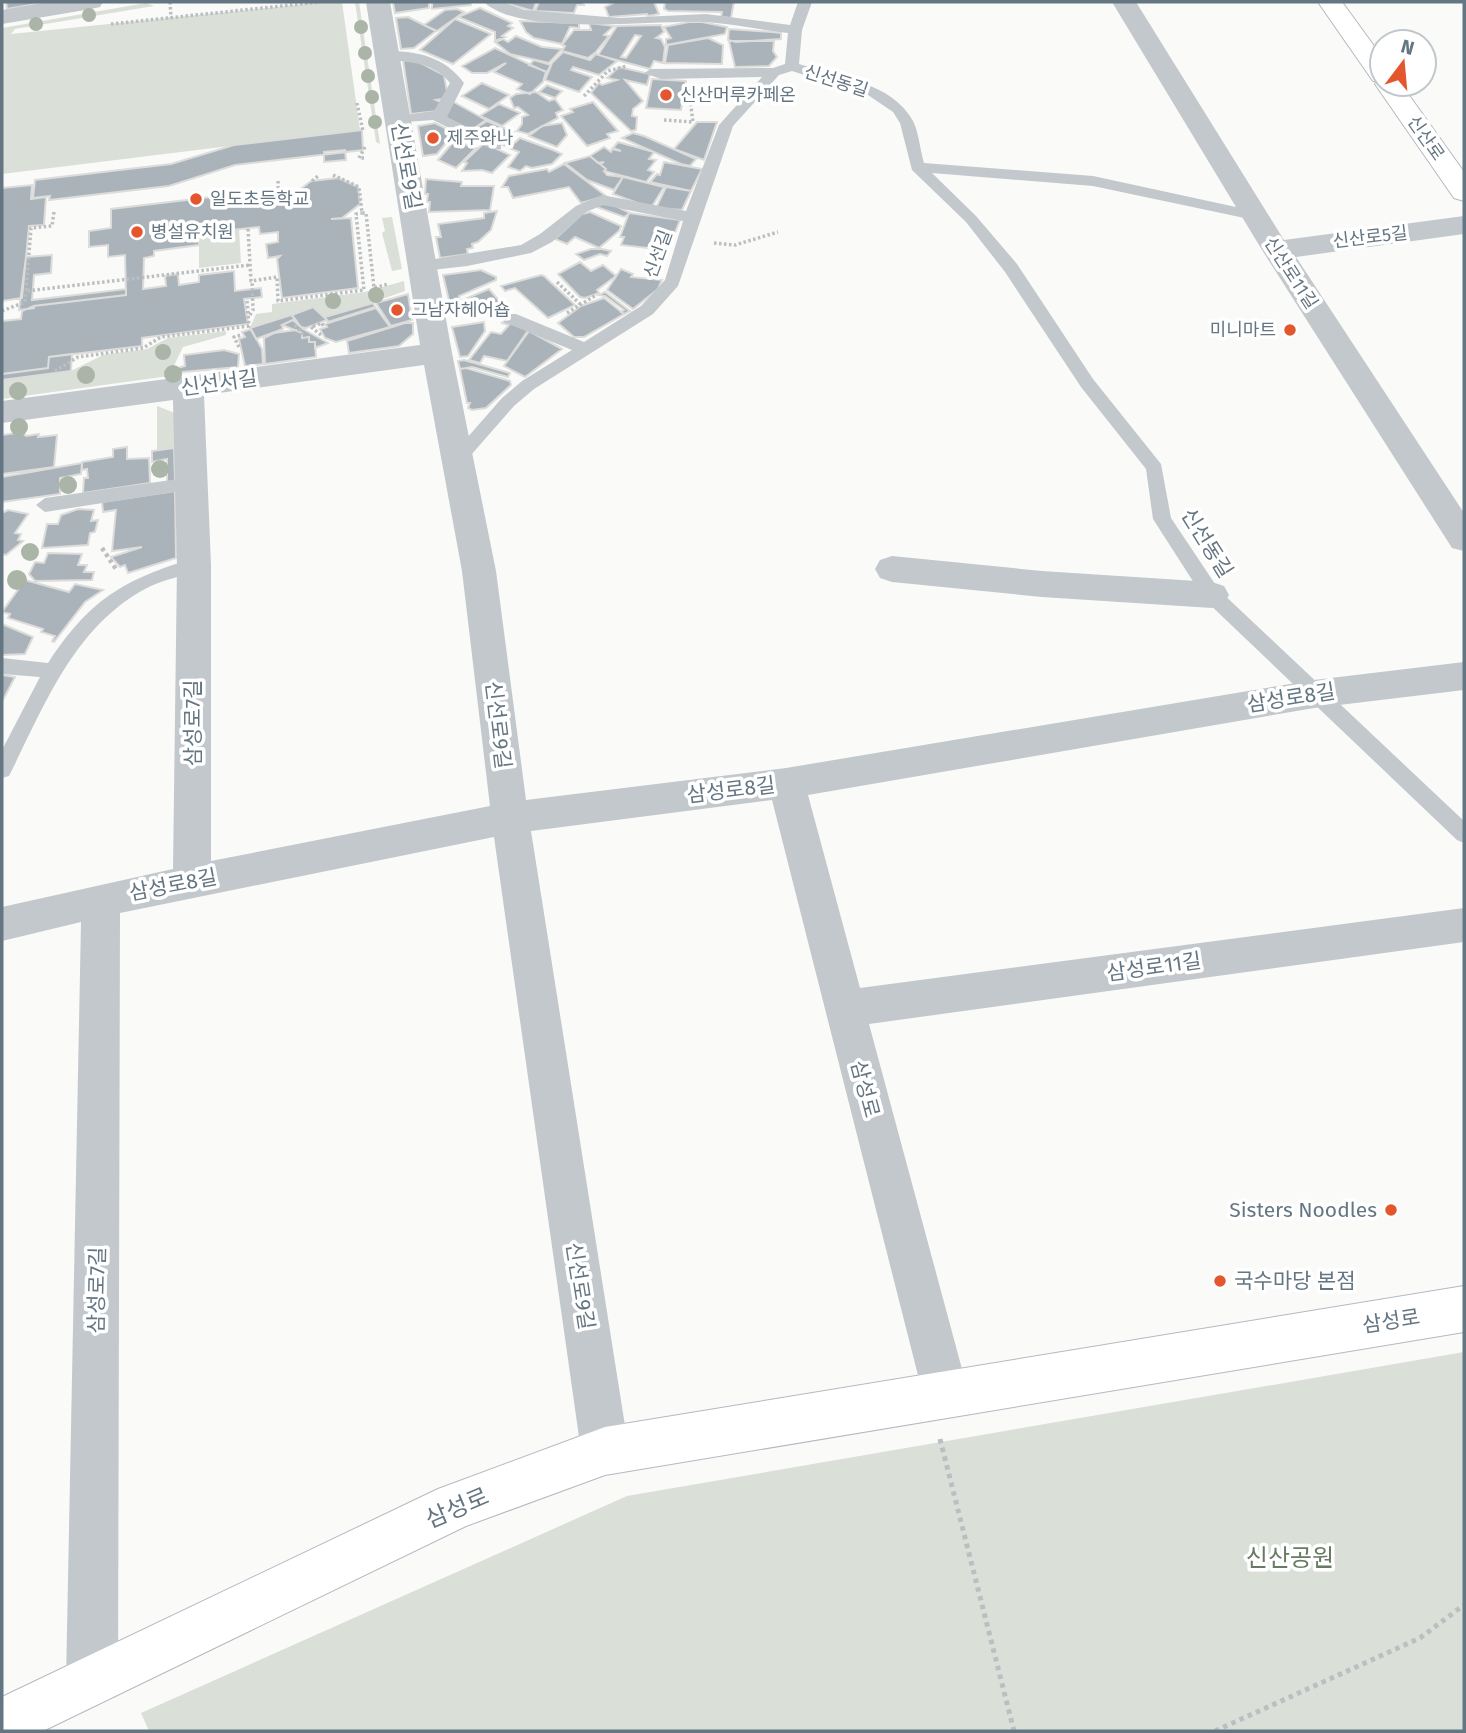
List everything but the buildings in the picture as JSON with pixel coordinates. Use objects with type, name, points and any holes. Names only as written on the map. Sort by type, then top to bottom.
[{"type":"street","points":[[2,17],[91,2]]},
{"type":"street","name":"신선로9길","points":[[378,2],[397,120],[409,274],[437,353],[479,570],[510,818],[605,1451]]},
{"type":"street","name":"신산로11길","points":[[1124,2],[1276,250],[1464,539]]},
{"type":"street","points":[[1330,2],[1368,55]]},
{"type":"street","name":"신산로","points":[[1398,98],[1464,192]]},
{"type":"street","name":"신산로5길","points":[[1276,250],[1464,225]]},
{"type":"street","name":"신선서길","points":[[2,412],[437,353]]},
{"type":"street","name":"삼성로7길","points":[[188,387],[194,565],[192,882]]},
{"type":"street","points":[[892,569],[1042,584],[1212,595]]},
{"type":"street","name":"삼성로8길","points":[[2,924],[101,900],[510,818],[786,783],[1314,694],[1464,676]]},
{"type":"street","name":"삼성로","points":[[786,783],[844,1009],[937,1396]]},
{"type":"street","name":"삼성로7길","points":[[92,1681],[101,900]]},
{"type":"street","name":"삼성로11길","points":[[844,1009],[1464,925]]},
{"type":"street","name":"삼성로","points":[[2,1724],[455,1506],[605,1451],[1464,1309]]},
{"type":"lane","points":[[491,2],[522,14],[619,22],[706,18],[795,30]]},
{"type":"lane","points":[[588,2],[598,19]]},
{"type":"lane","points":[[792,66],[795,30],[804,2]]},
{"type":"lane","points":[[387,55],[405,54],[426,59],[455,80],[454,89],[439,115]]},
{"type":"lane","name":"신선길","points":[[458,459],[508,402],[583,348],[647,310],[662,296],[672,282],[691,216],[726,125],[774,72],[792,66]]},
{"type":"lane","name":"신선동길","points":[[792,66],[873,92],[898,109],[907,123],[918,167],[971,219],[1011,268],[1087,383],[1154,468],[1162,519],[1212,595],[1464,834]]},
{"type":"lane","points":[[651,73],[774,72]]},
{"type":"lane","points":[[397,120],[439,115]]},
{"type":"lane","points":[[439,115],[440,119],[496,146]]},
{"type":"lane","points":[[918,167],[1093,181],[1254,215]]},
{"type":"lane","points":[[409,274],[525,249],[546,238],[581,209],[602,200],[636,209],[691,216]]},
{"type":"lane","points":[[510,318],[583,348]]},
{"type":"lane","points":[[43,513],[68,502],[191,483]]},
{"type":"lane","points":[[2,770],[55,671],[82,631],[107,605],[138,584],[194,565]]},
{"type":"lane","points":[[2,666],[55,671]]},
{"type":"path","points":[[170,2],[171,18]]},
{"type":"path","points":[[103,25],[319,2]]},
{"type":"path","points":[[584,96],[616,66],[651,73]]},
{"type":"path","points":[[664,120],[694,121],[693,116]]},
{"type":"path","points":[[365,150],[359,158],[365,158]]},
{"type":"path","points":[[333,175],[359,187],[362,213]]},
{"type":"path","points":[[312,181],[318,176]]},
{"type":"path","points":[[278,181],[279,202]]},
{"type":"path","points":[[2,311],[25,302],[31,228],[52,226],[54,212]]},
{"type":"path","points":[[364,290],[356,214],[366,213],[374,288]]},
{"type":"path","points":[[41,372],[55,371],[78,357],[143,348],[161,337],[248,326],[253,310],[253,281],[248,229]]},
{"type":"path","points":[[730,244],[778,232]]},
{"type":"path","points":[[26,291],[250,265]]},
{"type":"path","points":[[253,281],[276,277],[278,301],[374,288],[409,274]]},
{"type":"path","points":[[557,282],[580,304]]},
{"type":"path","points":[[559,318],[596,295]]},
{"type":"path","points":[[247,301],[250,315]]},
{"type":"path","points":[[320,335],[311,327],[323,323],[324,328]]},
{"type":"path","points":[[295,325],[300,330]]},
{"type":"path","points":[[239,347],[234,337],[241,335]]},
{"type":"path","points":[[937,1396],[1014,1731]]},
{"type":"path","points":[[1215,1731],[1420,1638],[1464,1605]]},
{"type":"green space","points":[[342,2],[360,130],[2,174],[2,28],[146,3],[154,6],[15,29],[11,34]]},
{"type":"green space","points":[[355,2],[359,2],[380,144],[376,142]]},
{"type":"green space","points":[[392,217],[402,269],[392,271],[382,233],[385,231],[382,218]]},
{"type":"green space","points":[[239,229],[241,263],[199,268],[199,234]]},
{"type":"green space","points":[[404,281],[405,291],[330,317],[319,315],[313,307],[250,328],[256,314],[272,312],[272,304],[365,292]]},
{"type":"green space","points":[[226,331],[226,335],[183,347],[169,376],[2,399],[2,380],[71,371],[103,355],[147,349],[168,338]]},
{"type":"green space","points":[[157,406],[175,413],[174,448],[157,450]]},
{"type":"green space","name":"신산공원","points":[[1464,1352],[1464,1731],[149,1731],[141,1713],[627,1496]]},
{"type":"place","name":"신산머루카페온","points":[[666,95]]},
{"type":"place","name":"제주와나","points":[[433,138]]},
{"type":"place","name":"일도초등학교","points":[[196,199]]},
{"type":"place","name":"병설유치원","points":[[137,232]]},
{"type":"place","name":"그남자헤어숍","points":[[397,310]]},
{"type":"place","name":"미니마트","points":[[1290,330]]},
{"type":"place","name":"Sisters Noodles","points":[[1391,1210]]},
{"type":"place","name":"국수마당 본점","points":[[1220,1281]]}]
